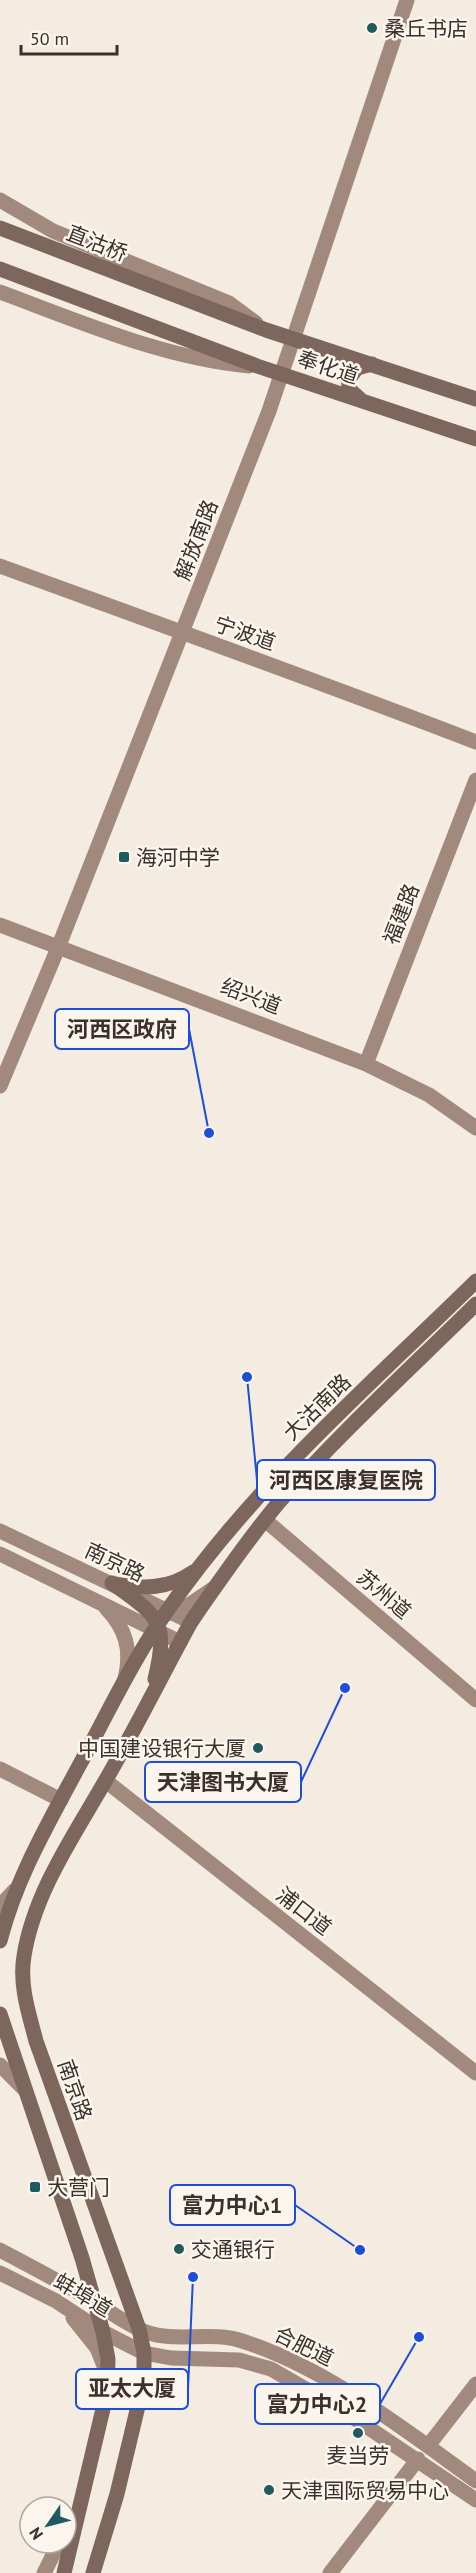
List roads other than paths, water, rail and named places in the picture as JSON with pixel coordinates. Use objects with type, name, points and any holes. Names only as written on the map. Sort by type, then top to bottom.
[{"type":"main road","name":"直沽桥","points":[[0,228],[179,298]]},
{"type":"main road","name":"奉化道","points":[[0,269],[257,366],[476,439]]},
{"type":"main road","name":"奉化道","points":[[179,298],[295,340],[476,399]]},
{"type":"main road","points":[[363,401],[350,390],[348,380],[357,368],[372,364]]},
{"type":"main road","name":"大沽南路","points":[[162,1619],[200,1566],[295,1458],[476,1281]]},
{"type":"main road","name":"大沽南路","points":[[191,1622],[265,1520],[336,1442],[476,1305]]},
{"type":"main road","points":[[112,1583],[140,1588],[161,1586],[182,1579],[200,1566]]},
{"type":"main road","points":[[0,1941],[15,1890],[123,1685],[162,1619]]},
{"type":"main road","points":[[150,1700],[160,1653],[162,1619]]},
{"type":"main road","name":"南京路","points":[[93,2573],[138,2413],[144,2381],[144,2353],[139,2329],[36,2041],[25,1998],[24,1957],[33,1920],[46,1887],[191,1622]]},
{"type":"main road","points":[[0,2014],[82,2258],[103,2331],[108,2359],[108,2382],[64,2573]]},
{"type":"street","name":"解放南路","points":[[0,1086],[58,948],[283,374],[407,0]]},
{"type":"street","points":[[0,200],[53,231],[229,303],[266,330]]},
{"type":"street","points":[[0,292],[165,350],[210,362],[257,366]]},
{"type":"street","name":"宁波道","points":[[0,566],[303,675],[476,742]]},
{"type":"street","name":"福建路","points":[[366,1064],[476,780]]},
{"type":"street","name":"绍兴道","points":[[0,925],[366,1064],[429,1095],[476,1128]]},
{"type":"street","name":"苏州道","points":[[265,1520],[476,1700]]},
{"type":"street","name":"南京路","points":[[0,1531],[112,1583],[162,1619],[180,1642]]},
{"type":"street","name":"南京路","points":[[0,1554],[99,1602],[162,1619],[191,1622]]},
{"type":"street","points":[[162,1619],[217,1586]]},
{"type":"street","points":[[99,1602],[114,1617],[125,1633],[128,1652],[123,1685]]},
{"type":"street","points":[[0,1769],[61,1800]]},
{"type":"street","name":"浦口道","points":[[106,1781],[476,2073]]},
{"type":"street","points":[[0,1906],[15,1890]]},
{"type":"street","points":[[0,2065],[25,2090]]},
{"type":"street","name":"蚌埠道","points":[[0,2250],[50,2275],[94,2301]]},
{"type":"street","name":"蚌埠道","points":[[0,2274],[56,2301],[103,2331],[144,2353]]},
{"type":"street","points":[[56,2301],[77,2322],[97,2348],[108,2382]]},
{"type":"street","name":"合肥道","points":[[94,2301],[139,2329],[165,2337],[217,2336],[239,2340],[302,2365],[428,2446],[476,2481]]},
{"type":"street","name":"合肥道","points":[[144,2353],[171,2358],[239,2360],[271,2369],[302,2385],[476,2499]]},
{"type":"street","points":[[428,2446],[476,2384]]},
{"type":"street","points":[[330,2573],[418,2459]]},
{"type":"street","points":[[78,2508],[81,2502]]},
{"type":"street","points":[[44,2573],[53,2555]]},
{"type":"place","name":"桑丘书店","points":[[372,28]]},
{"type":"place","name":"海河中学","points":[[124,857]]},
{"type":"place","name":"河西区政府","points":[[209,1133]]},
{"type":"place","name":"河西区康复医院","points":[[247,1377]]},
{"type":"place","name":"天津图书大厦","points":[[345,1688]]},
{"type":"place","name":"中国建设银行大厦","points":[[258,1748]]},
{"type":"place","name":"大营门","points":[[35,2187]]},
{"type":"place","name":"交通银行","points":[[179,2249]]},
{"type":"place","name":"富力中心1","points":[[360,2250]]},
{"type":"place","name":"亚太大厦","points":[[193,2277]]},
{"type":"place","name":"富力中心2","points":[[419,2337]]},
{"type":"place","name":"麦当劳","points":[[358,2433]]},
{"type":"place","name":"天津国际贸易中心","points":[[269,2490]]}]
